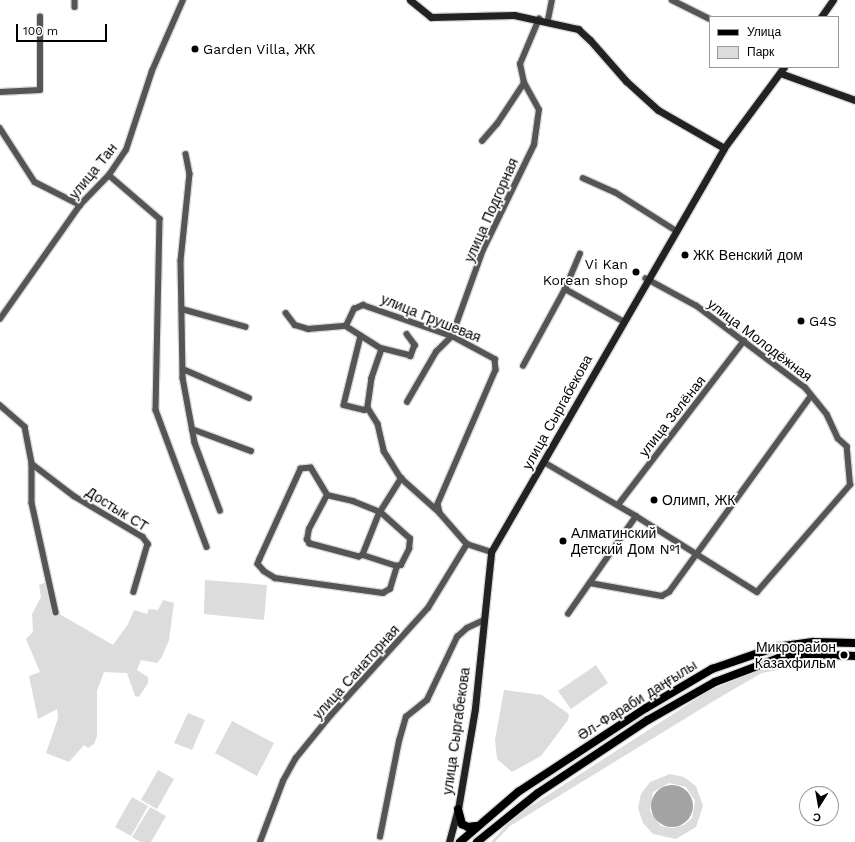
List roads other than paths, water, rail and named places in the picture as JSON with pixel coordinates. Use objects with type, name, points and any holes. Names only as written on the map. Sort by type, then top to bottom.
[{"type":"main road","name":"Әл-Фараби даңғылы","points":[[460,842],[476,826],[518,792],[606,733],[712,669],[776,647],[813,642],[855,643]]},
{"type":"main road","points":[[477,842],[495,825],[533,797],[648,720],[694,692],[734,673],[778,658],[798,655],[855,656]]},
{"type":"main road","points":[[458,809],[462,824],[468,827],[476,826]]},
{"type":"street","points":[[75,0],[75,7]]},
{"type":"street","name":"улица Тан","points":[[0,319],[80,206],[109,175],[131,139],[152,71],[183,0]]},
{"type":"street","points":[[410,0],[431,16],[496,14],[548,20],[570,26],[584,34],[626,81],[658,110],[724,148]]},
{"type":"street","points":[[548,20],[552,0]]},
{"type":"street","points":[[672,0],[709,18]]},
{"type":"street","points":[[822,16],[833,0]]},
{"type":"street","points":[[0,92],[40,90],[40,17]]},
{"type":"street","name":"улица Подгорная","points":[[407,402],[436,352],[452,336],[484,250],[536,137],[539,110],[524,83],[520,64],[539,19]]},
{"type":"street","points":[[782,70],[855,100]]},
{"type":"street","name":"улица Сыргабекова","points":[[449,842],[458,809],[475,708],[491,552],[544,462],[646,280],[724,148],[782,70]]},
{"type":"street","points":[[482,141],[497,124],[524,83]]},
{"type":"street","points":[[0,128],[2,134],[35,182],[80,206]]},
{"type":"street","points":[[186,154],[190,174],[181,261],[183,369],[192,429],[220,510]]},
{"type":"street","points":[[109,175],[160,219],[156,410],[207,547]]},
{"type":"street","points":[[583,178],[615,192],[675,230]]},
{"type":"street","points":[[523,366],[565,289],[580,254]]},
{"type":"street","name":"улица Молодёжная","points":[[646,280],[696,306],[805,388],[827,415],[838,439],[847,447],[850,485],[757,592],[699,554]]},
{"type":"street","points":[[565,289],[623,321]]},
{"type":"street","name":"улица Грушевая","points":[[346,326],[354,309],[363,305],[452,336],[495,359],[498,365],[438,504],[440,513]]},
{"type":"street","points":[[182,308],[246,327]]},
{"type":"street","points":[[286,313],[295,325],[308,329],[346,326],[382,349],[411,356],[415,345],[407,334]]},
{"type":"street","points":[[361,336],[344,404],[364,410],[368,408]]},
{"type":"street","name":"улица Зелёная","points":[[618,505],[744,341]]},
{"type":"street","points":[[382,349],[372,378],[368,408],[378,424],[384,451],[402,478],[440,513],[467,544],[491,552]]},
{"type":"street","points":[[183,369],[249,398]]},
{"type":"street","points":[[590,582],[662,596],[669,592],[699,554],[811,396]]},
{"type":"street","points":[[0,405],[25,427],[32,464],[32,503],[56,612]]},
{"type":"street","points":[[192,429],[251,451]]},
{"type":"street","points":[[544,462],[699,554]]},
{"type":"street","name":"Достык СТ","points":[[32,464],[74,496],[143,537],[148,544],[134,592]]},
{"type":"street","points":[[311,468],[327,495],[353,501],[380,512],[410,539],[409,549],[401,565],[397,566],[390,590],[383,593],[276,578],[264,571],[258,564],[301,470],[311,468]]},
{"type":"street","points":[[363,555],[380,512],[402,478]]},
{"type":"street","points":[[327,495],[309,529],[307,540],[317,546],[359,557],[363,555],[397,566]]},
{"type":"street","points":[[568,614],[636,516]]},
{"type":"street","name":"улица Санаторная","points":[[260,842],[283,781],[296,758],[331,715],[428,608],[467,544]]},
{"type":"street","points":[[380,837],[399,741],[406,717],[427,700],[457,637],[467,628],[484,620]]},
{"type":"place","name":"Garden Villa, ЖК","points":[[195,49]]},
{"type":"place","name":"ЖК Венский дом","points":[[685,255]]},
{"type":"place","name":"Vi Kan Korean shop","points":[[636,272]]},
{"type":"place","name":"G4S","points":[[801,321]]},
{"type":"place","name":"Олимп, ЖК","points":[[654,500]]},
{"type":"place","name":"Алматинский Детский Дом №1","points":[[563,541]]},
{"type":"place","name":"Микрорайон Казахфильм","points":[[844,655]]}]
